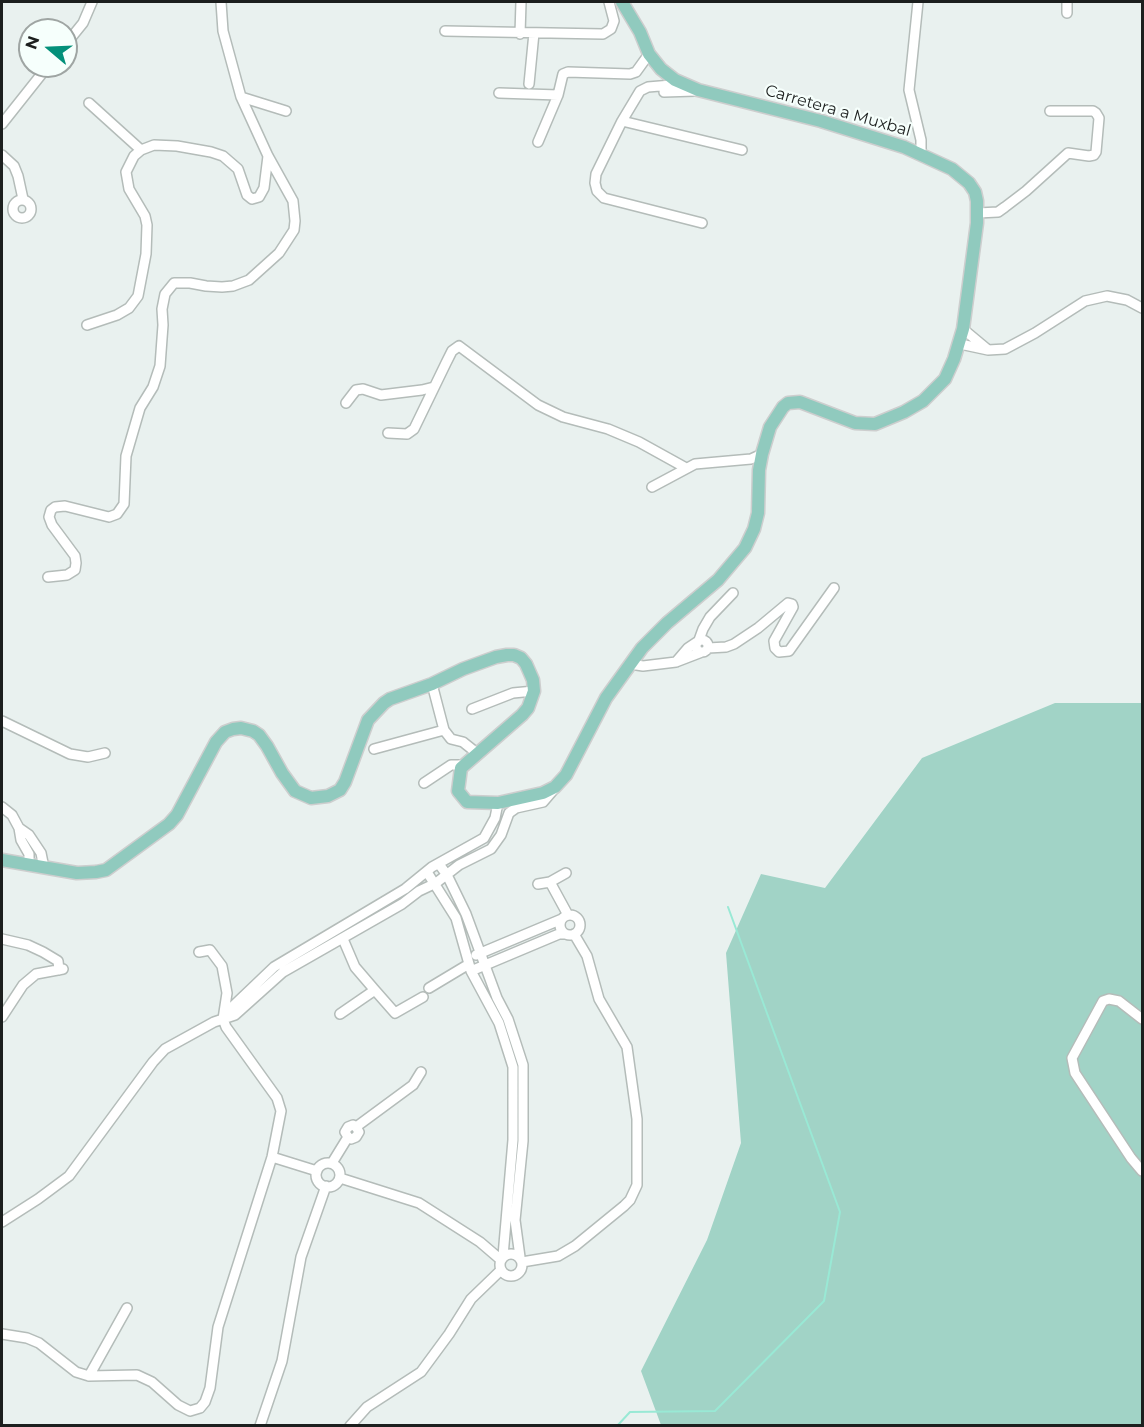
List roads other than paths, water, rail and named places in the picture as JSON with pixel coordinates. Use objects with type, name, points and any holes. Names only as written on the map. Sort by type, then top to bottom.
[{"type":"main road","name":"Carretera a Muxbal","points":[[555,788],[566,775],[606,698],[642,648],[667,623],[718,580],[745,548],[758,513],[759,470],[762,454],[777,413],[788,404],[795,402],[859,424],[884,422],[923,401],[939,387],[950,369],[960,344],[978,213],[975,192],[969,183],[952,169],[921,153],[821,121],[698,90],[665,74],[649,54],[640,32],[622,2]]},
{"type":"main road","points":[[2,860],[84,874],[106,870],[169,824],[177,815],[216,742],[225,732],[233,729],[241,728],[259,735],[295,791],[311,798],[334,793],[340,790],[345,782],[371,714],[390,699],[496,657],[514,655],[521,658],[526,664],[534,692],[528,708],[522,715],[461,768],[458,791],[467,802],[475,804],[498,803],[555,788]]},
{"type":"street","points":[[78,29],[92,2]]},
{"type":"street","points":[[48,577],[67,575],[75,570],[76,563],[75,556],[52,525],[49,517],[51,510],[65,506],[109,517],[117,514],[124,504],[126,456],[140,408],[153,387],[160,366],[162,309],[165,294],[174,283],[222,287],[234,286],[249,280],[279,253],[290,238],[295,221],[293,201],[268,156],[241,96],[224,31],[221,2]]},
{"type":"street","points":[[520,34],[521,2]]},
{"type":"street","points":[[445,30],[597,35],[608,33],[614,21],[609,2]]},
{"type":"street","points":[[918,2],[909,90],[921,140],[921,153]]},
{"type":"street","points":[[1067,2],[1067,13]]},
{"type":"street","points":[[529,84],[534,33]]},
{"type":"street","points":[[538,142],[558,95],[561,78],[565,73],[630,74],[636,72],[649,54]]},
{"type":"street","points":[[2,124],[38,78]]},
{"type":"street","points":[[683,84],[648,87],[635,96],[596,174],[597,191],[604,198],[702,223]]},
{"type":"street","points":[[635,96],[652,92],[698,90]]},
{"type":"street","points":[[499,93],[558,95]]},
{"type":"street","points":[[241,96],[286,111]]},
{"type":"street","points":[[89,103],[141,150]]},
{"type":"street","points":[[978,213],[998,212],[1026,191],[1068,153],[1094,155],[1099,118],[1096,113],[1093,111],[1050,111]]},
{"type":"street","points":[[622,121],[742,150]]},
{"type":"street","points":[[87,325],[117,315],[129,308],[138,296],[146,254],[147,225],[145,216],[129,189],[126,172],[134,156],[141,150],[154,145],[177,146],[223,156],[238,169],[247,195],[255,199],[259,197],[264,188],[268,156]]},
{"type":"street","points":[[2,155],[14,166],[23,199]]},
{"type":"street","points":[[960,344],[988,350],[999,350],[1014,345],[1085,301],[1107,297],[1119,298],[1143,308]]},
{"type":"street","points":[[963,329],[988,350]]},
{"type":"street","points":[[388,433],[407,434],[411,432],[452,351],[459,346],[538,405],[563,417],[608,429],[639,442],[686,468]]},
{"type":"street","points":[[346,403],[356,390],[369,390],[381,394],[434,387]]},
{"type":"street","points":[[652,487],[702,462],[751,459],[762,454]]},
{"type":"street","points":[[630,664],[643,666],[676,662],[705,650],[734,644],[788,603],[793,607],[774,640],[775,648],[779,652],[789,651],[834,588]]},
{"type":"street","points":[[698,641],[702,628],[710,617],[733,594]]},
{"type":"street","points":[[676,662],[688,648],[698,641],[706,641],[705,650]]},
{"type":"street","points":[[432,684],[444,730],[451,739],[463,742],[478,754]]},
{"type":"street","points":[[472,709],[513,693],[534,692]]},
{"type":"street","points":[[2,721],[70,754],[88,757],[105,753]]},
{"type":"street","points":[[374,749],[444,730]]},
{"type":"street","points":[[424,783],[451,765],[464,765]]},
{"type":"street","points":[[2,1222],[69,1176],[165,1049],[243,1009],[283,972],[402,904],[419,891],[436,883],[459,865],[491,849],[501,835],[509,813],[516,808],[543,802],[555,788]]},
{"type":"street","points":[[223,1019],[230,1008],[274,967],[405,889],[426,872],[484,838],[495,818],[498,803]]},
{"type":"street","points":[[2,807],[12,815],[19,828],[21,840],[29,854],[29,865]]},
{"type":"street","points":[[19,828],[29,835],[41,853],[44,868]]},
{"type":"street","points":[[439,864],[447,875],[466,914],[497,998],[508,1019],[523,1065],[523,1141],[515,1220],[521,1260],[520,1271],[516,1275],[509,1276],[501,1270]]},
{"type":"street","points":[[350,1425],[367,1407],[421,1372],[471,1299],[501,1270],[513,1140],[513,1066],[498,1023],[469,964],[456,918],[436,883],[426,872]]},
{"type":"street","points":[[538,884],[550,882],[566,873]]},
{"type":"street","points":[[550,882],[565,917]]},
{"type":"street","points":[[429,988],[469,964],[481,954],[565,917],[574,915],[579,920],[579,930],[569,934],[559,934],[486,967],[469,964]]},
{"type":"street","points":[[502,1258],[510,1253],[521,1260],[558,1256],[575,1246],[624,1206],[630,1200],[637,1185],[637,1119],[627,1047],[599,999],[587,956],[560,926],[565,917]]},
{"type":"street","points":[[2,939],[28,945],[43,952],[58,961],[61,970],[36,974],[24,985],[2,1017]]},
{"type":"street","points":[[343,939],[355,967],[395,1013],[423,997]]},
{"type":"street","points":[[2,1334],[27,1338],[39,1343],[76,1372],[89,1376],[137,1375],[152,1383],[178,1405],[190,1411],[197,1410],[203,1405],[210,1388],[218,1327],[272,1157],[281,1118],[280,1104],[274,1092],[226,1027],[223,1019],[227,993],[222,966],[210,950],[199,952]]},
{"type":"street","points":[[340,1014],[372,992],[373,988]]},
{"type":"street","points":[[1143,1020],[1119,1002],[1109,999],[1103,1001],[1072,1058],[1076,1072],[1131,1158],[1143,1171]]},
{"type":"street","points":[[332,1163],[338,1168],[340,1178],[336,1184],[326,1186],[318,1180],[317,1171],[322,1165],[332,1163],[348,1137],[345,1134],[346,1128],[351,1125],[356,1127],[413,1085],[421,1072]]},
{"type":"street","points":[[272,1157],[317,1171]]},
{"type":"street","points":[[340,1178],[419,1203],[502,1258]]},
{"type":"street","points":[[260,1425],[282,1360],[301,1257],[326,1186]]},
{"type":"street","points":[[89,1376],[127,1308]]},
{"type":"waterway","points":[[617,1426],[630,1412],[715,1411],[824,1301],[840,1212],[728,907]]}]
